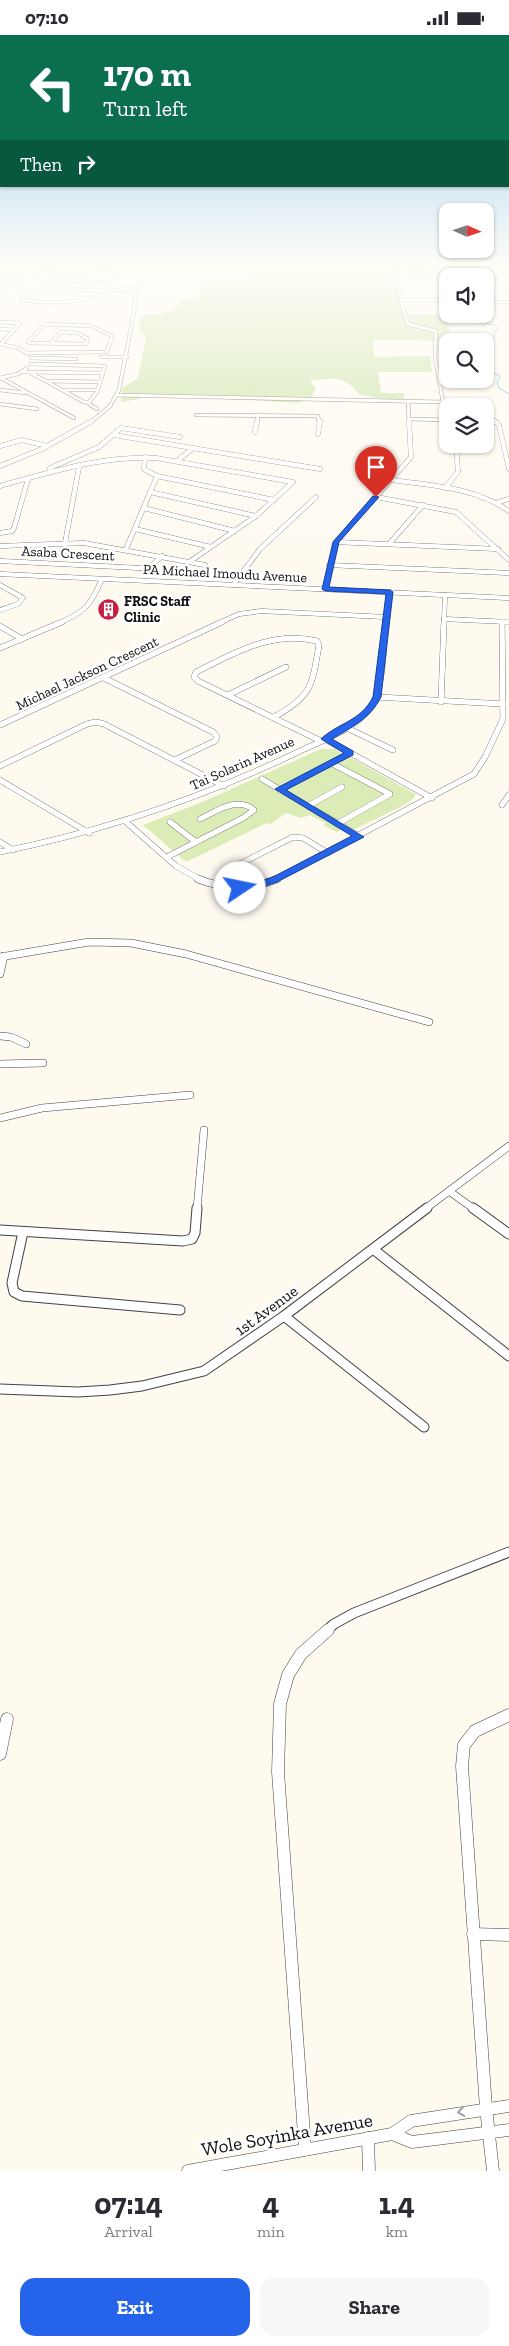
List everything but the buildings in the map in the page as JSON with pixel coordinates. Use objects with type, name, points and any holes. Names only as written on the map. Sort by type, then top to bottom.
[{"type":"street","points":[[23,372],[29,366]]},
{"type":"street","points":[[86,402],[91,401],[97,391],[104,366]]},
{"type":"street","points":[[0,466],[22,459],[103,413],[116,395],[124,366]]},
{"type":"street","points":[[436,366],[442,398]]},
{"type":"street","points":[[1,378],[23,372],[103,373]]},
{"type":"street","points":[[29,372],[97,409]]},
{"type":"street","points":[[1,378],[74,418]]},
{"type":"street","points":[[45,381],[100,381]]},
{"type":"street","points":[[0,390],[29,393]]},
{"type":"street","points":[[62,390],[97,391]]},
{"type":"street","points":[[116,395],[439,402]]},
{"type":"street","points":[[263,399],[264,416]]},
{"type":"street","points":[[325,589],[329,565],[336,542],[392,480],[410,457],[408,401]]},
{"type":"street","points":[[0,404],[37,409]]},
{"type":"street","points":[[196,415],[318,416],[320,418],[318,434]]},
{"type":"street","points":[[255,432],[258,416]]},
{"type":"street","points":[[410,419],[439,420]]},
{"type":"street","points":[[494,421],[499,425],[506,463],[509,469]]},
{"type":"street","points":[[51,473],[50,468],[98,447],[119,429],[125,428],[180,437]]},
{"type":"street","points":[[114,435],[320,469]]},
{"type":"street","points":[[0,446],[22,440],[47,446]]},
{"type":"street","points":[[177,461],[193,448]]},
{"type":"street","points":[[445,488],[458,472],[457,453]]},
{"type":"street","points":[[145,457],[144,469],[157,476],[274,501]]},
{"type":"street","points":[[0,486],[79,467],[125,458],[145,457],[293,482],[256,516],[189,562]]},
{"type":"street","points":[[65,543],[79,467]]},
{"type":"street","points":[[126,549],[157,476]]},
{"type":"street","points":[[0,533],[12,531],[14,528],[28,479]]},
{"type":"street","points":[[392,480],[478,495],[499,502],[509,511]]},
{"type":"street","points":[[150,491],[256,516]]},
{"type":"street","points":[[233,585],[245,565],[277,530],[316,497]]},
{"type":"street","points":[[376,497],[451,510],[460,514],[509,560]]},
{"type":"street","points":[[499,502],[509,499]]},
{"type":"street","points":[[389,544],[422,505]]},
{"type":"street","points":[[144,508],[235,531]]},
{"type":"street","points":[[135,529],[211,547]]},
{"type":"street","points":[[336,542],[498,549]]},
{"type":"street","points":[[0,546],[65,543],[126,549],[205,565]]},
{"type":"street","name":"Asaba Crescent","points":[[0,561],[140,568],[150,567],[162,556]]},
{"type":"street","points":[[329,565],[509,573]]},
{"type":"street","name":"PA Michael Imoudu Avenue","points":[[0,574],[509,598]]},
{"type":"street","points":[[0,648],[80,614],[94,599],[102,579]]},
{"type":"street","points":[[0,585],[23,598],[18,604],[0,610]]},
{"type":"street","points":[[390,592],[377,697],[503,705]]},
{"type":"street","points":[[441,702],[445,595]]},
{"type":"street","name":"Michael Jackson Crescent","points":[[0,725],[203,631],[251,611],[386,617]]},
{"type":"street","points":[[126,822],[200,882],[225,888],[256,886],[274,880],[328,853],[432,799],[474,774],[499,731],[503,719],[506,622],[444,619]]},
{"type":"street","points":[[0,626],[22,639]]},
{"type":"street","points":[[274,717],[300,702],[308,694],[319,645],[317,641],[283,638],[262,641],[196,673],[194,677],[198,681],[228,695],[274,717],[323,740],[350,753],[432,799]]},
{"type":"street","points":[[228,695],[286,667]]},
{"type":"street","points":[[104,678],[213,732],[217,737],[215,741],[174,760]]},
{"type":"street","name":"Tai Solarin Avenue","points":[[0,852],[89,833],[126,822],[224,787],[347,728],[371,709],[377,697]]},
{"type":"street","points":[[0,766],[87,724],[96,723],[104,724],[224,787]]},
{"type":"street","points":[[347,728],[392,750]]},
{"type":"street","points":[[280,789],[350,753]]},
{"type":"street","points":[[331,763],[390,794],[338,824]]},
{"type":"street","points":[[262,779],[359,837]]},
{"type":"street","points":[[0,780],[89,833]]},
{"type":"street","points":[[308,806],[342,787]]},
{"type":"street","points":[[502,805],[509,795]]},
{"type":"street","points":[[167,857],[243,818],[254,810],[247,804],[240,802],[200,819]]},
{"type":"street","points":[[170,822],[196,842]]},
{"type":"street","points":[[232,868],[293,837],[303,838],[328,853]]},
{"type":"street","points":[[0,841],[13,850]]},
{"type":"street","points":[[0,974],[2,957],[89,942],[131,943],[186,954],[429,1022]]},
{"type":"street","points":[[0,1036],[11,1037],[26,1043]]},
{"type":"street","points":[[0,1064],[43,1063]]},
{"type":"street","points":[[0,1118],[42,1108],[117,1103],[190,1095]]},
{"type":"street","points":[[0,1230],[183,1241],[192,1239],[195,1233],[204,1130]]},
{"type":"street","name":"1st Avenue","points":[[0,1389],[78,1392],[110,1390],[142,1386],[204,1371],[236,1351],[284,1316],[509,1146]]},
{"type":"street","points":[[449,1191],[509,1234]]},
{"type":"street","points":[[23,1232],[12,1283],[14,1292],[22,1296],[180,1310]]},
{"type":"street","points":[[373,1249],[509,1356]]},
{"type":"street","points":[[284,1316],[424,1427]]},
{"type":"street","points":[[305,2148],[278,1772],[280,1704],[288,1675],[301,1655],[334,1624],[354,1613],[509,1552]]},
{"type":"street","points":[[493,2171],[486,2108],[462,1766],[464,1745],[475,1731],[509,1715]]},
{"type":"street","points":[[0,1754],[8,1719]]},
{"type":"street","points":[[474,1934],[509,1935]]},
{"type":"street","name":"Wole Soyinka Avenue","points":[[188,2171],[305,2148],[392,2134],[411,2121],[509,2105]]},
{"type":"street","name":"Wole Soyinka Avenue","points":[[392,2134],[412,2142],[488,2131],[509,2130]]},
{"type":"street","points":[[368,2138],[369,2171]]},
{"type":"green space","points":[[140,366],[431,366],[432,372],[378,372],[381,393],[405,393],[403,400],[376,398],[359,394],[348,383],[337,379],[310,380],[316,389],[310,398],[298,403],[141,394],[139,399],[121,402],[122,388],[138,378]]},
{"type":"green space","points":[[321,749],[335,749],[415,794],[414,798],[404,805],[347,833],[341,830],[337,832],[324,826],[325,823],[310,815],[301,818],[286,813],[271,824],[267,823],[186,862],[143,825],[202,802]]},
{"type":"waterway","points":[[494,373],[500,376],[497,383],[499,388],[509,394]]},
{"type":"place","name":"FRSC Staff Clinic","points":[[108,609]]},
{"type":"route","points":[[240,888],[256,886],[274,880],[359,837],[280,789],[350,753],[326,739],[360,719],[371,709],[377,697],[390,592],[325,589],[329,565],[336,542],[376,497]]}]
